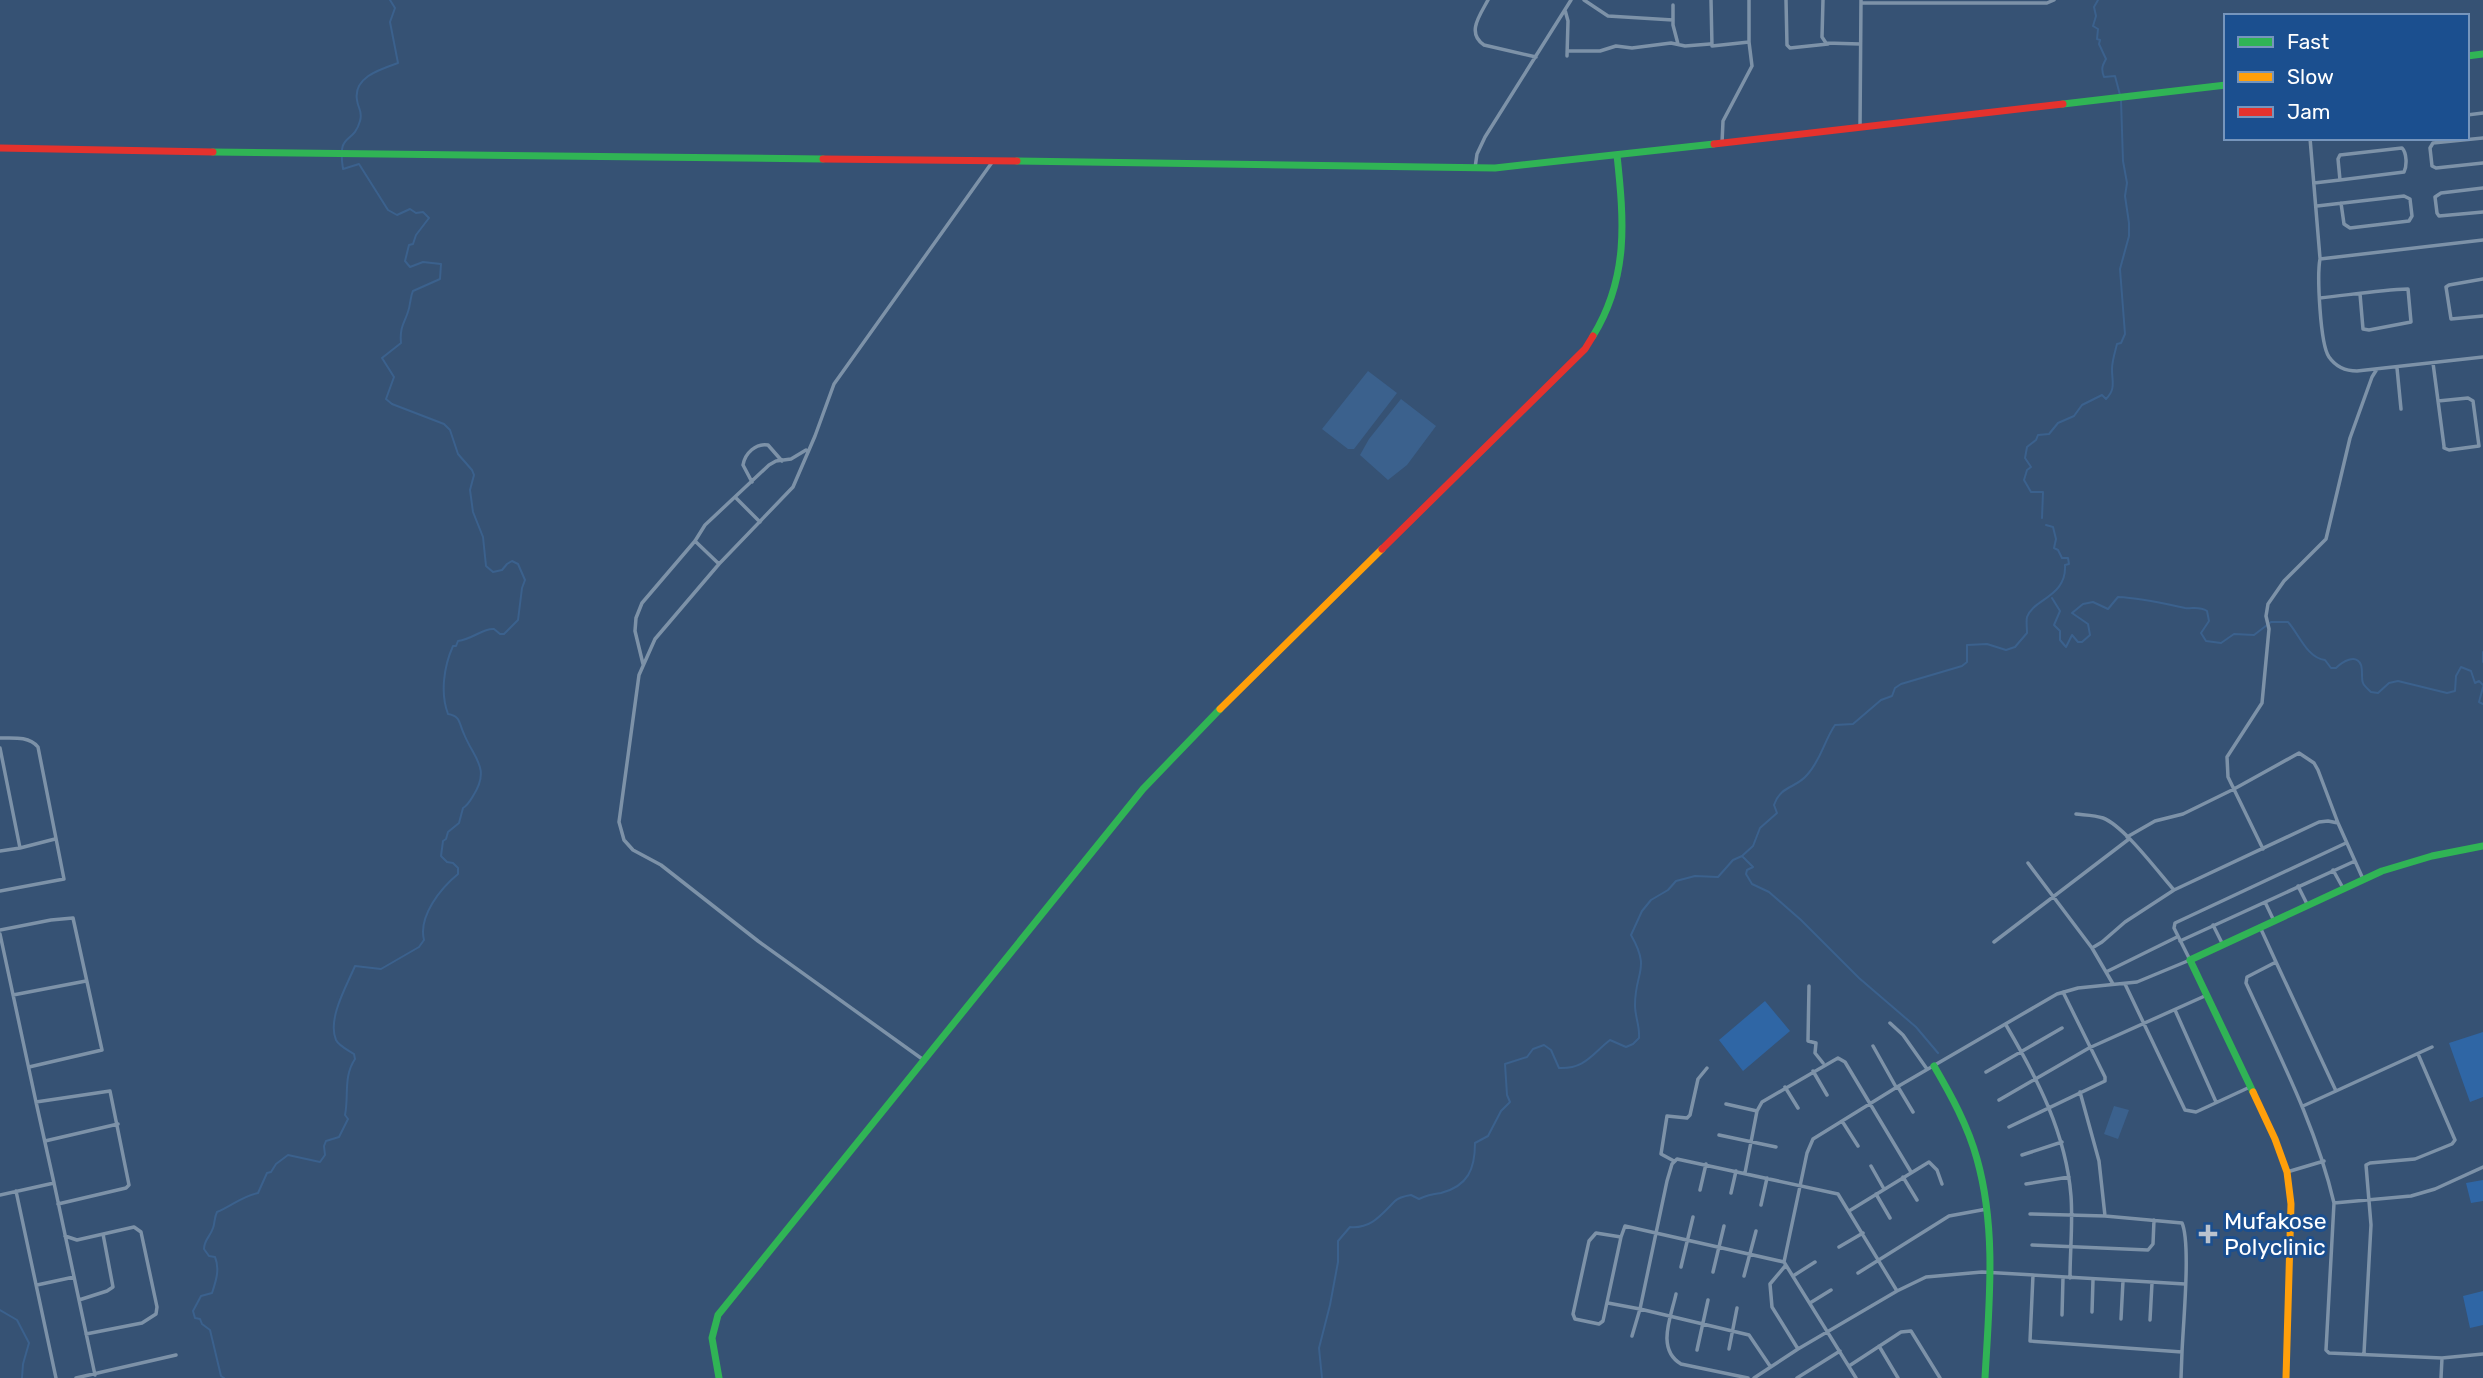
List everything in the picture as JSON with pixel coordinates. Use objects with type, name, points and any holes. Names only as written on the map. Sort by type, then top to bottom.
[{"type":"street","points":[[1488,0],[1476,22],[1474,32],[1477,41],[1537,57]]},
{"type":"street","points":[[1475,168],[1477,153],[1485,137],[1571,0]]},
{"type":"street","points":[[1584,0],[1608,16],[1673,20]]},
{"type":"street","points":[[1710,44],[1711,0]]},
{"type":"street","points":[[1722,143],[1723,121],[1752,66],[1749,0]]},
{"type":"street","points":[[1786,0],[1787,45],[1790,48],[1860,44]]},
{"type":"street","points":[[1823,0],[1822,37],[1828,44]]},
{"type":"street","points":[[1860,128],[1861,1],[2047,3],[2054,0]]},
{"type":"street","points":[[1673,5],[1678,44]]},
{"type":"street","points":[[1565,10],[1568,21],[1567,53],[1600,51],[1616,46],[1632,48],[1710,44],[1715,47],[1749,42]]},
{"type":"street","points":[[0,148],[1475,168],[1521,166],[2224,85]]},
{"type":"street","points":[[2310,140],[2317,206],[2320,298],[2329,357],[2345,370],[2396,368],[2483,357]]},
{"type":"street","points":[[2463,140],[2433,143],[2430,148],[2433,168],[2483,163]]},
{"type":"street","points":[[2315,183],[2340,180],[2404,172],[2404,150],[2400,148],[2340,155],[2340,180]]},
{"type":"street","points":[[719,1378],[712,1337],[719,1315],[1155,775],[1585,349],[1604,319],[1619,280],[1622,263],[1624,233],[1617,155]]},
{"type":"street","points":[[925,1061],[758,941],[661,865],[636,852],[625,842],[620,822],[638,685],[643,664],[661,630],[797,481],[831,388],[994,160]]},
{"type":"street","points":[[2483,188],[2441,193],[2435,197],[2437,213],[2440,216],[2483,212]]},
{"type":"street","points":[[2317,206],[2341,203],[2408,197],[2412,216],[2406,222],[2350,228],[2344,224],[2341,203]]},
{"type":"street","points":[[2320,259],[2483,240]]},
{"type":"street","points":[[2483,279],[2446,287],[2451,318],[2483,316]]},
{"type":"street","points":[[2320,298],[2408,289],[2411,322],[2363,329],[2360,294]]},
{"type":"street","points":[[2433,363],[2444,448],[2449,450],[2479,446],[2473,401],[2468,398],[2438,401]]},
{"type":"street","points":[[2396,368],[2401,410]]},
{"type":"street","points":[[2263,849],[2226,769],[2227,757],[2262,703],[2269,629],[2268,604],[2280,586],[2326,539],[2350,438],[2377,369]]},
{"type":"street","points":[[752,482],[745,472],[743,462],[755,447],[768,445],[782,461]]},
{"type":"street","points":[[643,664],[635,631],[640,608],[653,588],[695,541],[705,525],[769,465],[791,459],[808,449]]},
{"type":"street","points":[[736,498],[760,522]]},
{"type":"street","points":[[695,541],[719,564]]},
{"type":"street","points":[[0,738],[26,739],[38,747],[64,879],[0,891]]},
{"type":"street","points":[[0,748],[20,848]]},
{"type":"street","points":[[1994,942],[2128,838],[2155,821],[2183,814],[2234,789],[2296,753],[2314,763],[2318,770],[2363,879]]},
{"type":"street","points":[[2076,814],[2105,819],[2128,838],[2174,890]]},
{"type":"street","points":[[2092,948],[2125,922],[2174,890],[2319,822],[2338,823]]},
{"type":"street","points":[[0,851],[55,839]]},
{"type":"street","points":[[2286,1378],[2291,1204],[2287,1172],[2250,1087],[2174,928],[2175,923],[2346,843]]},
{"type":"street","points":[[1798,1349],[1770,1303],[1770,1283],[1785,1264],[1811,1143],[1897,1087],[2063,992],[2143,979],[2223,945],[2363,879],[2414,860],[2483,846]]},
{"type":"street","points":[[2106,972],[2355,861]]},
{"type":"street","points":[[2028,863],[2092,948],[2113,985]]},
{"type":"street","points":[[2333,870],[2343,888]]},
{"type":"street","points":[[2298,886],[2308,906]]},
{"type":"street","points":[[2265,902],[2274,921]]},
{"type":"street","points":[[29,1067],[102,1050],[74,919],[71,917],[0,932],[95,1375]]},
{"type":"street","points":[[2213,925],[2223,945]]},
{"type":"street","points":[[2260,928],[2336,1091]]},
{"type":"street","points":[[2276,962],[2249,975],[2246,983],[2303,1106],[2324,1161],[2334,1203],[2326,1350],[2329,1353],[2442,1358],[2483,1354]]},
{"type":"street","points":[[13,995],[87,981]]},
{"type":"street","points":[[2125,984],[2183,1108],[2191,1113],[2250,1087]]},
{"type":"street","points":[[1809,986],[1808,1041],[1815,1043],[1815,1053],[1824,1064]]},
{"type":"street","points":[[2009,1127],[2103,1082],[2105,1078],[2063,992]]},
{"type":"street","points":[[1999,1100],[2089,1048],[2207,995]]},
{"type":"street","points":[[2175,1010],[2216,1102]]},
{"type":"street","points":[[1890,1023],[1931,1068],[1960,1112],[1978,1161],[1987,1209],[1989,1272],[1985,1378]]},
{"type":"street","points":[[2006,1024],[2049,1107],[2062,1142],[2069,1177],[2070,1278]]},
{"type":"street","points":[[1986,1072],[2062,1028]]},
{"type":"street","points":[[1873,1046],[1913,1112]]},
{"type":"street","points":[[2303,1106],[2432,1047]]},
{"type":"street","points":[[2364,1353],[2371,1225],[2367,1164],[2415,1159],[2452,1144],[2455,1140],[2418,1054]]},
{"type":"street","points":[[1745,1173],[1757,1111],[1762,1102],[1833,1059],[1841,1059],[1911,1172]]},
{"type":"street","points":[[1707,1068],[1698,1079],[1690,1115],[1687,1118],[1667,1116],[1661,1154],[1674,1161],[1682,1159],[1838,1194],[1897,1291]]},
{"type":"street","points":[[1813,1071],[1827,1096]]},
{"type":"street","points":[[1786,1087],[1798,1108]]},
{"type":"street","points":[[36,1102],[108,1090],[111,1092],[118,1124],[130,1184],[128,1187],[58,1204]]},
{"type":"street","points":[[2080,1092],[2099,1161],[2105,1216]]},
{"type":"street","points":[[1726,1104],[1757,1111]]},
{"type":"street","points":[[1842,1121],[1858,1146]]},
{"type":"street","points":[[45,1141],[118,1124]]},
{"type":"street","points":[[1719,1135],[1776,1147]]},
{"type":"street","points":[[2022,1155],[2062,1142]]},
{"type":"street","points":[[1632,1336],[1674,1161]]},
{"type":"street","points":[[2287,1172],[2324,1161]]},
{"type":"street","points":[[1849,1211],[1926,1164],[1932,1163],[1942,1184]]},
{"type":"street","points":[[1700,1190],[1706,1164]]},
{"type":"street","points":[[1871,1166],[1884,1189]]},
{"type":"street","points":[[2334,1203],[2423,1193],[2483,1167]]},
{"type":"street","points":[[1731,1193],[1735,1171]]},
{"type":"street","points":[[1903,1177],[1917,1200]]},
{"type":"street","points":[[2026,1184],[2069,1177]]},
{"type":"street","points":[[1761,1205],[1767,1178]]},
{"type":"street","points":[[0,1195],[54,1183]]},
{"type":"street","points":[[16,1191],[57,1378]]},
{"type":"street","points":[[1876,1194],[1890,1218]]},
{"type":"street","points":[[1858,1273],[1949,1216],[1987,1209]]},
{"type":"street","points":[[2031,1214],[2105,1216],[2179,1222],[2183,1226],[2185,1284],[2181,1378]]},
{"type":"street","points":[[1681,1267],[1693,1217]]},
{"type":"street","points":[[2032,1245],[2148,1250],[2153,1244],[2154,1220]]},
{"type":"street","points":[[1621,1237],[1603,1233],[1592,1236],[1573,1314],[1575,1319],[1602,1323],[1625,1226],[1785,1264],[1856,1378]]},
{"type":"street","points":[[1713,1272],[1724,1226]]},
{"type":"street","points":[[65,1236],[77,1240],[134,1227],[141,1232],[157,1310],[152,1318],[142,1323],[86,1334]]},
{"type":"street","points":[[1744,1276],[1756,1231]]},
{"type":"street","points":[[1839,1247],[1863,1233]]},
{"type":"street","points":[[79,1300],[113,1287],[103,1234]]},
{"type":"street","points":[[1793,1276],[1815,1262]]},
{"type":"street","points":[[1754,1378],[1828,1331],[1897,1291],[1926,1278],[1945,1274],[1989,1272],[2185,1284]]},
{"type":"street","points":[[2033,1275],[2030,1341],[2182,1352]]},
{"type":"street","points":[[37,1285],[74,1277]]},
{"type":"street","points":[[2062,1315],[2063,1278]]},
{"type":"street","points":[[2092,1312],[2093,1280]]},
{"type":"street","points":[[2120,1319],[2123,1282]]},
{"type":"street","points":[[2150,1320],[2152,1283]]},
{"type":"street","points":[[1810,1303],[1831,1290]]},
{"type":"street","points":[[1675,1294],[1667,1351],[1677,1362],[1748,1378]]},
{"type":"street","points":[[1697,1350],[1708,1300]]},
{"type":"street","points":[[1608,1303],[1749,1335],[1770,1366]]},
{"type":"street","points":[[1729,1349],[1737,1308]]},
{"type":"street","points":[[1849,1366],[1901,1332],[1911,1331],[1940,1378]]},
{"type":"street","points":[[1879,1346],[1898,1378]]},
{"type":"street","points":[[1797,1378],[1840,1351]]},
{"type":"street","points":[[76,1378],[176,1355]]},
{"type":"street","points":[[2441,1378],[2442,1358]]},
{"type":"shaded area","points":[[1368,371],[1397,393],[1354,449],[1348,449],[1322,429]]},
{"type":"shaded area","points":[[1401,399],[1436,426],[1407,465],[1388,480],[1360,455],[1369,439]]},
{"type":"shaded area","points":[[1765,1001],[1790,1031],[1743,1071],[1719,1040]]},
{"type":"shaded area","points":[[2483,1032],[2483,1097],[2470,1102],[2449,1043]]},
{"type":"shaded area","points":[[2114,1106],[2129,1110],[2118,1139],[2104,1134]]},
{"type":"shaded area","points":[[2483,1180],[2483,1201],[2471,1203],[2466,1183]]},
{"type":"shaded area","points":[[2483,1291],[2483,1325],[2470,1328],[2463,1296]]},
{"type":"waterway","points":[[224,1378],[221,1376],[210,1330],[200,1319],[195,1318],[193,1311],[201,1296],[212,1293],[217,1275],[215,1257],[209,1256],[204,1249],[205,1243],[217,1212],[258,1193],[267,1173],[288,1155],[320,1162],[325,1155],[326,1141],[339,1137],[348,1119],[345,1115],[348,1080],[355,1059],[354,1054],[336,1040],[334,1022],[339,1002],[355,966],[381,969],[419,947],[424,940],[424,922],[432,903],[458,874],[458,868],[441,856],[443,841],[448,832],[459,823],[463,808],[473,796],[481,778],[479,764],[459,721],[448,714],[444,680],[450,654],[458,641],[486,630],[494,629],[504,634],[518,620],[525,580],[518,564],[512,561],[502,570],[493,572],[486,566],[483,537],[473,512],[470,490],[474,475],[458,454],[450,430],[444,424],[392,404],[386,399],[394,377],[382,358],[401,343],[401,331],[413,291],[440,279],[441,264],[423,262],[410,267],[405,261],[409,245],[413,244],[416,235],[429,218],[423,212],[416,213],[410,209],[397,215],[388,210],[359,164],[343,169],[344,143],[354,134],[361,118],[357,100],[359,85],[370,75],[398,63],[390,22],[395,8],[390,0]]},
{"type":"waterway","points":[[2098,0],[2094,7],[2096,16],[2093,26],[2098,29],[2097,39],[2100,40],[2099,44],[2106,59],[2102,72],[2104,77],[2115,76],[2120,95]]},
{"type":"waterway","points":[[2042,518],[2043,492],[2031,492],[2024,480],[2031,467],[2025,458],[2027,447],[2038,435],[2049,434],[2058,423],[2074,416],[2082,405],[2102,395],[2106,399],[2112,389],[2112,366],[2117,344],[2121,343],[2125,334],[2120,269],[2129,236],[2129,223],[2125,196],[2127,183],[2123,161],[2121,100]]},
{"type":"waterway","points":[[1322,1378],[1319,1348],[1338,1262],[1338,1241],[1350,1227],[1370,1223],[1400,1198],[1411,1195],[1419,1199],[1450,1190],[1464,1181],[1471,1168],[1475,1143],[1488,1136],[1501,1111],[1510,1102],[1505,1064],[1527,1057],[1533,1049],[1544,1045],[1551,1050],[1559,1068],[1568,1068],[1588,1060],[1610,1040],[1626,1047],[1639,1038],[1635,1005],[1641,964],[1631,935],[1642,911],[1651,900],[1668,890],[1676,881],[1695,876],[1718,877],[1733,860],[1753,846],[1760,828],[1777,813],[1774,805],[1780,794],[1812,769],[1835,725],[1853,724],[1881,700],[1892,696],[1895,688],[1901,684],[1962,666],[1967,662],[1967,645],[1987,644],[2006,650],[2015,647],[2027,633],[2030,611],[2061,584],[2065,565],[2069,564],[2068,558],[2062,558],[2054,548],[2056,539],[2053,527],[2046,525]]},
{"type":"waterway","points":[[2052,598],[2060,611],[2054,625],[2060,631],[2060,640],[2066,647],[2072,635],[2078,642],[2090,635],[2088,624],[2072,613],[2083,604],[2093,602],[2108,609],[2118,597],[2207,611],[2209,621],[2201,633],[2206,641],[2221,643],[2234,634],[2254,635],[2271,622],[2288,622],[2308,650],[2325,660],[2331,668],[2352,659],[2359,661],[2363,683],[2371,692],[2378,693],[2389,683],[2398,681],[2447,693],[2455,691],[2456,676],[2461,667],[2471,671],[2475,683],[2479,681],[2483,685]]},
{"type":"waterway","points":[[2483,652],[2483,662]]},
{"type":"waterway","points":[[2483,687],[2479,702],[2483,704]]},
{"type":"waterway","points":[[1742,856],[1753,867],[1747,870],[1746,874],[1752,884],[1769,892],[1801,920],[1859,978],[1916,1027],[1938,1053]]},
{"type":"waterway","points":[[0,1310],[17,1320],[29,1343],[22,1378]]},
{"type":"traffic: fast","points":[[2469,56],[2483,54]]},
{"type":"traffic: fast","points":[[2063,104],[2224,85]]},
{"type":"traffic: fast","points":[[1017,161],[1495,168],[1714,144]]},
{"type":"traffic: fast","points":[[213,152],[823,159]]},
{"type":"traffic: fast","points":[[1593,336],[1613,292],[1621,248],[1617,155]]},
{"type":"traffic: fast","points":[[719,1378],[712,1338],[718,1315],[1143,789],[1220,709]]},
{"type":"traffic: fast","points":[[2253,1092],[2190,960],[2382,871],[2432,856],[2483,846]]},
{"type":"traffic: fast","points":[[1934,1066],[1969,1135],[1983,1186],[1990,1268],[1985,1378]]},
{"type":"traffic: slow","points":[[1220,709],[1382,549]]},
{"type":"traffic: slow","points":[[2253,1092],[2287,1172],[2291,1204],[2286,1378]]},
{"type":"traffic: jam","points":[[1714,144],[2063,104]]},
{"type":"traffic: jam","points":[[0,148],[213,152]]},
{"type":"traffic: jam","points":[[823,159],[1017,161]]},
{"type":"traffic: jam","points":[[1382,549],[1585,349],[1593,336]]},
{"type":"place","name":"Mufakose Polyclinic","points":[[2208,1234]]}]
